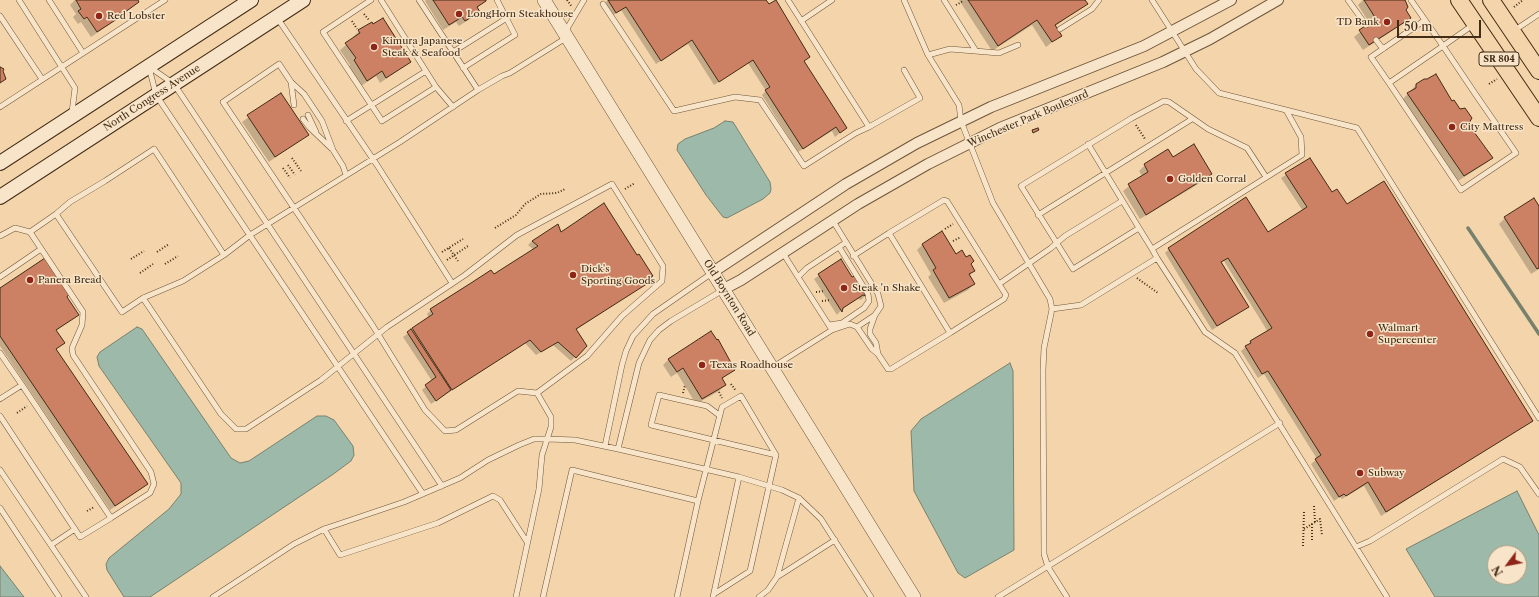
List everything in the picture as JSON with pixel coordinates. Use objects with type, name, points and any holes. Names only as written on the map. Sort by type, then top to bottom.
[{"type":"main road","points":[[0,163],[251,0]]},
{"type":"main road","name":"North Congress Avenue","points":[[0,197],[303,0]]},
{"type":"main road","name":"SR 804","points":[[1459,0],[1539,118]]},
{"type":"main road","name":"SR 804","points":[[1491,0],[1539,71]]},
{"type":"street","name":"Old Boynton Road","points":[[544,0],[914,597]]},
{"type":"street","points":[[713,272],[846,184],[917,143],[961,121],[1028,91],[1118,56],[1173,31],[1231,0]]},
{"type":"street","name":"Winchester Park Boulevard","points":[[724,289],[893,183],[969,143],[1000,128],[1125,79],[1186,51],[1278,0]]},
{"type":"lane","points":[[20,0],[75,88],[72,116]]},
{"type":"lane","points":[[48,0],[83,53]]},
{"type":"lane","points":[[0,107],[159,2],[165,0]]},
{"type":"lane","points":[[371,0],[323,32],[382,121],[436,87]]},
{"type":"lane","points":[[380,0],[436,87],[452,107]]},
{"type":"lane","points":[[419,0],[478,90]]},
{"type":"lane","points":[[463,68],[516,35],[497,0]]},
{"type":"lane","points":[[56,214],[122,312],[143,298],[174,286],[224,255],[250,235],[372,159],[478,90],[510,73],[566,35],[584,0]]},
{"type":"lane","points":[[788,0],[869,127]]},
{"type":"lane","points":[[801,21],[832,0]]},
{"type":"lane","points":[[904,0],[928,55],[959,106],[961,121],[993,203],[1052,302],[1044,348],[1043,370],[1044,554],[1048,567],[1066,597]]},
{"type":"lane","points":[[944,0],[976,51]]},
{"type":"lane","points":[[1060,29],[1092,9],[1099,0]]},
{"type":"lane","points":[[1152,0],[1202,77],[1218,94],[1357,128],[1539,418]]},
{"type":"lane","points":[[1348,0],[1366,25]]},
{"type":"lane","points":[[1411,0],[1425,20],[1443,46],[1516,153],[1462,190],[1372,56],[1425,20]]},
{"type":"lane","points":[[603,4],[674,111],[735,97],[760,100],[804,166],[856,133],[920,98],[904,70]]},
{"type":"lane","points":[[1512,32],[1539,14]]},
{"type":"lane","points":[[0,16],[42,80]]},
{"type":"lane","points":[[277,17],[372,159],[452,283]]},
{"type":"lane","points":[[453,52],[506,18]]},
{"type":"lane","points":[[1389,83],[1475,24]]},
{"type":"lane","points":[[1376,40],[1383,49]]},
{"type":"lane","points":[[928,55],[950,49],[999,53],[1018,45]]},
{"type":"lane","points":[[143,298],[220,414],[236,429],[246,429],[321,380],[354,355],[378,334],[452,283],[517,235],[612,184],[663,266],[662,281],[622,316],[587,356],[537,393],[518,392],[456,430],[445,431],[425,410],[378,334],[223,102],[280,64],[291,82],[304,94],[322,121],[333,150],[343,166],[346,175]]},
{"type":"lane","points":[[149,66],[174,84],[442,486]]},
{"type":"lane","points":[[149,66],[156,95],[423,494]]},
{"type":"lane","points":[[346,121],[426,71]]},
{"type":"lane","points":[[291,82],[295,102]]},
{"type":"lane","points":[[1139,228],[1073,269],[1021,186],[1088,144],[1164,101],[1169,102],[1208,129],[1247,148],[1266,177]]},
{"type":"lane","points":[[1152,249],[1302,155],[1301,137],[1286,110]]},
{"type":"lane","points":[[308,115],[314,124],[316,132]]},
{"type":"lane","points":[[303,118],[309,127],[316,132],[333,150]]},
{"type":"lane","points":[[1038,214],[1192,119]]},
{"type":"lane","points":[[1088,144],[1199,325],[1209,336],[1235,353],[1387,597]]},
{"type":"lane","points":[[30,232],[70,202],[105,182],[154,149],[224,255]]},
{"type":"lane","points":[[833,221],[853,256],[878,294],[880,306],[870,329],[878,354],[886,367],[891,369],[1004,299],[1006,295],[947,201],[944,200],[853,256]]},
{"type":"lane","points":[[999,284],[1057,244],[1065,236],[1122,201]]},
{"type":"lane","points":[[0,236],[15,228],[30,232],[83,312],[82,325],[74,339],[72,348],[73,355],[151,472],[154,484],[150,493],[80,537],[0,416]]},
{"type":"lane","points":[[889,234],[950,333]]},
{"type":"lane","points":[[798,277],[807,268],[845,243]]},
{"type":"lane","points":[[829,325],[842,323],[864,308],[869,301],[868,294],[839,247]]},
{"type":"lane","points":[[0,277],[41,249]]},
{"type":"lane","points":[[783,253],[832,330]]},
{"type":"lane","points":[[1052,309],[1081,305],[1157,258]]},
{"type":"lane","points":[[605,446],[622,365],[626,351],[634,336],[653,314],[713,272]]},
{"type":"lane","points":[[618,448],[639,363],[650,340],[659,330],[671,321],[724,289]]},
{"type":"lane","points":[[857,327],[875,315]]},
{"type":"lane","points":[[772,368],[832,330],[850,324],[857,327],[872,349],[878,354]]},
{"type":"lane","points":[[0,353],[111,518]]},
{"type":"lane","points":[[0,399],[22,385]]},
{"type":"lane","points":[[516,597],[539,489],[542,455],[551,426],[551,417],[537,393]]},
{"type":"lane","points":[[719,415],[707,406],[658,395],[651,426],[776,455]]},
{"type":"lane","points":[[676,597],[719,415],[722,407],[741,396],[776,455],[750,571],[714,595]]},
{"type":"lane","points":[[998,597],[1280,423]]},
{"type":"lane","points":[[212,597],[294,544],[324,529],[404,502],[442,486],[460,478],[505,451],[534,440],[548,439],[575,440],[618,448],[706,470],[739,476],[770,485],[798,498],[821,519],[871,597]]},
{"type":"lane","points":[[1356,547],[1370,541],[1504,459],[1520,467],[1539,494]]},
{"type":"lane","points":[[0,470],[86,597]]},
{"type":"lane","points":[[542,597],[572,470],[698,501]]},
{"type":"lane","points":[[714,595],[739,476]]},
{"type":"lane","points":[[324,529],[340,555],[438,523],[494,496],[500,500],[527,542]]},
{"type":"lane","points":[[759,597],[768,590],[777,577],[798,498]]},
{"type":"lane","points":[[0,508],[59,597]]},
{"type":"lane","points":[[50,545],[75,529]]},
{"type":"lane","points":[[777,577],[835,540]]},
{"type":"path","points":[[567,0],[573,10]]},
{"type":"path","points":[[956,5],[963,0]]},
{"type":"path","points":[[1514,7],[1523,0]]},
{"type":"path","points":[[364,12],[369,20]]},
{"type":"path","points":[[352,21],[357,28]]},
{"type":"path","points":[[1489,84],[1498,78]]},
{"type":"path","points":[[1136,125],[1146,140]]},
{"type":"path","points":[[292,158],[301,171]]},
{"type":"path","points":[[288,165],[295,175]]},
{"type":"path","points":[[283,168],[290,178]]},
{"type":"path","points":[[625,189],[635,183]]},
{"type":"path","points":[[494,228],[516,215],[525,204],[541,194],[557,193],[565,189]]},
{"type":"path","points":[[945,229],[954,224]]},
{"type":"path","points":[[953,241],[961,236]]},
{"type":"path","points":[[441,253],[463,239]]},
{"type":"path","points":[[157,252],[169,244]]},
{"type":"path","points":[[445,261],[468,246]]},
{"type":"path","points":[[449,248],[458,261]]},
{"type":"path","points":[[131,259],[144,251]]},
{"type":"path","points":[[165,264],[178,256]]},
{"type":"path","points":[[140,273],[153,264]]},
{"type":"path","points":[[1138,278],[1148,283],[1147,286],[1158,293]]},
{"type":"path","points":[[813,292],[825,291]]},
{"type":"path","points":[[819,301],[831,300]]},
{"type":"path","points":[[731,384],[736,392]]},
{"type":"path","points":[[683,394],[685,385]]},
{"type":"path","points":[[719,392],[724,400]]},
{"type":"path","points":[[17,413],[27,406]]},
{"type":"path","points":[[87,511],[94,506]]},
{"type":"path","points":[[1312,541],[1314,506]]},
{"type":"path","points":[[1303,546],[1304,512]]},
{"type":"path","points":[[1304,529],[1320,519],[1322,535]]},
{"type":"shaded area","points":[[725,121],[733,122],[770,182],[771,189],[770,193],[763,199],[727,218],[723,217],[706,195],[677,150],[678,144],[685,139],[714,128]]},
{"type":"shaded area","points":[[137,327],[142,329],[231,458],[240,463],[249,461],[317,416],[326,416],[334,420],[353,446],[354,455],[351,461],[332,475],[150,597],[124,597],[107,570],[106,564],[109,558],[169,509],[181,494],[181,483],[99,366],[97,357],[100,352]]},
{"type":"shaded area","points":[[1010,363],[1013,371],[1014,550],[965,578],[958,573],[914,491],[911,431],[921,419]]},
{"type":"shaded area","points":[[1517,491],[1539,535],[1539,597],[1435,597],[1406,549]]},
{"type":"shaded area","points":[[0,566],[24,597],[0,597]]},
{"type":"building","name":"Red Lobster","points":[[76,0],[138,0],[139,2],[121,15],[120,13],[115,16],[117,19],[97,32],[87,17],[84,19],[78,11],[81,9]]},
{"type":"building","name":"LongHorn Steakhouse","points":[[433,0],[486,1],[477,7],[480,12],[465,21],[462,17],[449,25]]},
{"type":"building","points":[[608,0],[766,0],[769,4],[776,0],[810,57],[804,61],[847,128],[840,133],[836,127],[803,149],[765,90],[770,87],[753,60],[719,82],[692,40],[661,61],[626,7],[616,13]]},
{"type":"building","points":[[968,0],[1085,0],[1088,4],[1055,25],[1062,36],[1052,42],[1037,20],[998,46]]},
{"type":"building","name":"TD Bank","points":[[1364,0],[1405,0],[1408,7],[1406,10],[1411,18],[1369,45],[1359,30],[1376,19]]},
{"type":"building","name":"Kimura Japanese Steak & Seafood","points":[[383,18],[411,62],[386,78],[382,71],[367,81],[354,60],[356,58],[345,43],[360,33],[358,30]]},
{"type":"building","points":[[0,67],[4,69],[3,71],[6,79],[0,83]]},
{"type":"building","name":"City Mattress","points":[[1436,74],[1452,101],[1454,100],[1460,109],[1465,108],[1472,118],[1469,123],[1493,158],[1464,176],[1407,93],[1416,88],[1416,84]]},
{"type":"building","points":[[281,93],[309,135],[275,157],[247,115]]},
{"type":"building","points":[[1038,128],[1039,130],[1033,133],[1032,130]]},
{"type":"building","name":"Golden Corral","points":[[1194,144],[1212,174],[1146,215],[1128,184],[1148,172],[1144,164],[1168,149],[1173,157]]},
{"type":"building","name":"Walmart Supercenter","points":[[1310,158],[1332,192],[1337,189],[1347,204],[1384,181],[1533,421],[1386,512],[1368,482],[1346,496],[1344,494],[1339,497],[1315,459],[1321,455],[1268,371],[1262,374],[1245,346],[1251,343],[1250,341],[1272,328],[1228,258],[1221,262],[1249,307],[1217,326],[1168,248],[1246,197],[1268,232],[1307,207],[1285,173]]},
{"type":"building","points":[[1534,198],[1539,206],[1539,268],[1537,269],[1504,217]]},
{"type":"building","points":[[604,203],[637,255],[639,254],[653,276],[651,277],[653,280],[576,329],[587,346],[576,358],[558,342],[541,352],[530,340],[452,390],[412,328],[433,314],[430,309],[491,270],[494,274],[538,246],[532,241],[558,224],[561,232]]},
{"type":"building","points":[[942,231],[956,254],[962,250],[966,257],[970,255],[974,261],[971,264],[975,271],[969,274],[975,284],[949,298],[933,270],[936,268],[922,244]]},
{"type":"building","points":[[45,258],[69,294],[67,297],[79,315],[56,330],[65,343],[56,349],[148,484],[115,506],[0,336],[0,288]]},
{"type":"building","name":"Steak 'n Shake","points":[[841,259],[852,277],[855,276],[866,296],[863,295],[843,308],[842,312],[818,274]]},
{"type":"building","points":[[411,329],[451,390],[436,401],[425,385],[436,377],[407,332]]},
{"type":"building","name":"Texas Roadhouse","points":[[711,331],[717,340],[718,339],[735,370],[722,378],[726,385],[702,399],[683,368],[677,372],[668,359]]},
{"type":"waterway","points":[[1468,228],[1539,334]]},
{"type":"place","name":"LongHorn Steakhouse","points":[[459,14]]},
{"type":"place","name":"Red Lobster","points":[[99,16]]},
{"type":"place","name":"TD Bank","points":[[1387,22]]},
{"type":"place","name":"Kimura Japanese Steak & Seafood","points":[[374,47]]},
{"type":"place","name":"City Mattress","points":[[1452,127]]},
{"type":"place","name":"Golden Corral","points":[[1170,179]]},
{"type":"place","name":"Dick's Sporting Goods","points":[[573,275]]},
{"type":"place","name":"Panera Bread","points":[[30,280]]},
{"type":"place","name":"Steak 'n Shake","points":[[844,288]]},
{"type":"place","name":"Walmart Supercenter","points":[[1370,334]]},
{"type":"place","name":"Texas Roadhouse","points":[[702,365]]},
{"type":"place","name":"Subway","points":[[1360,473]]}]
